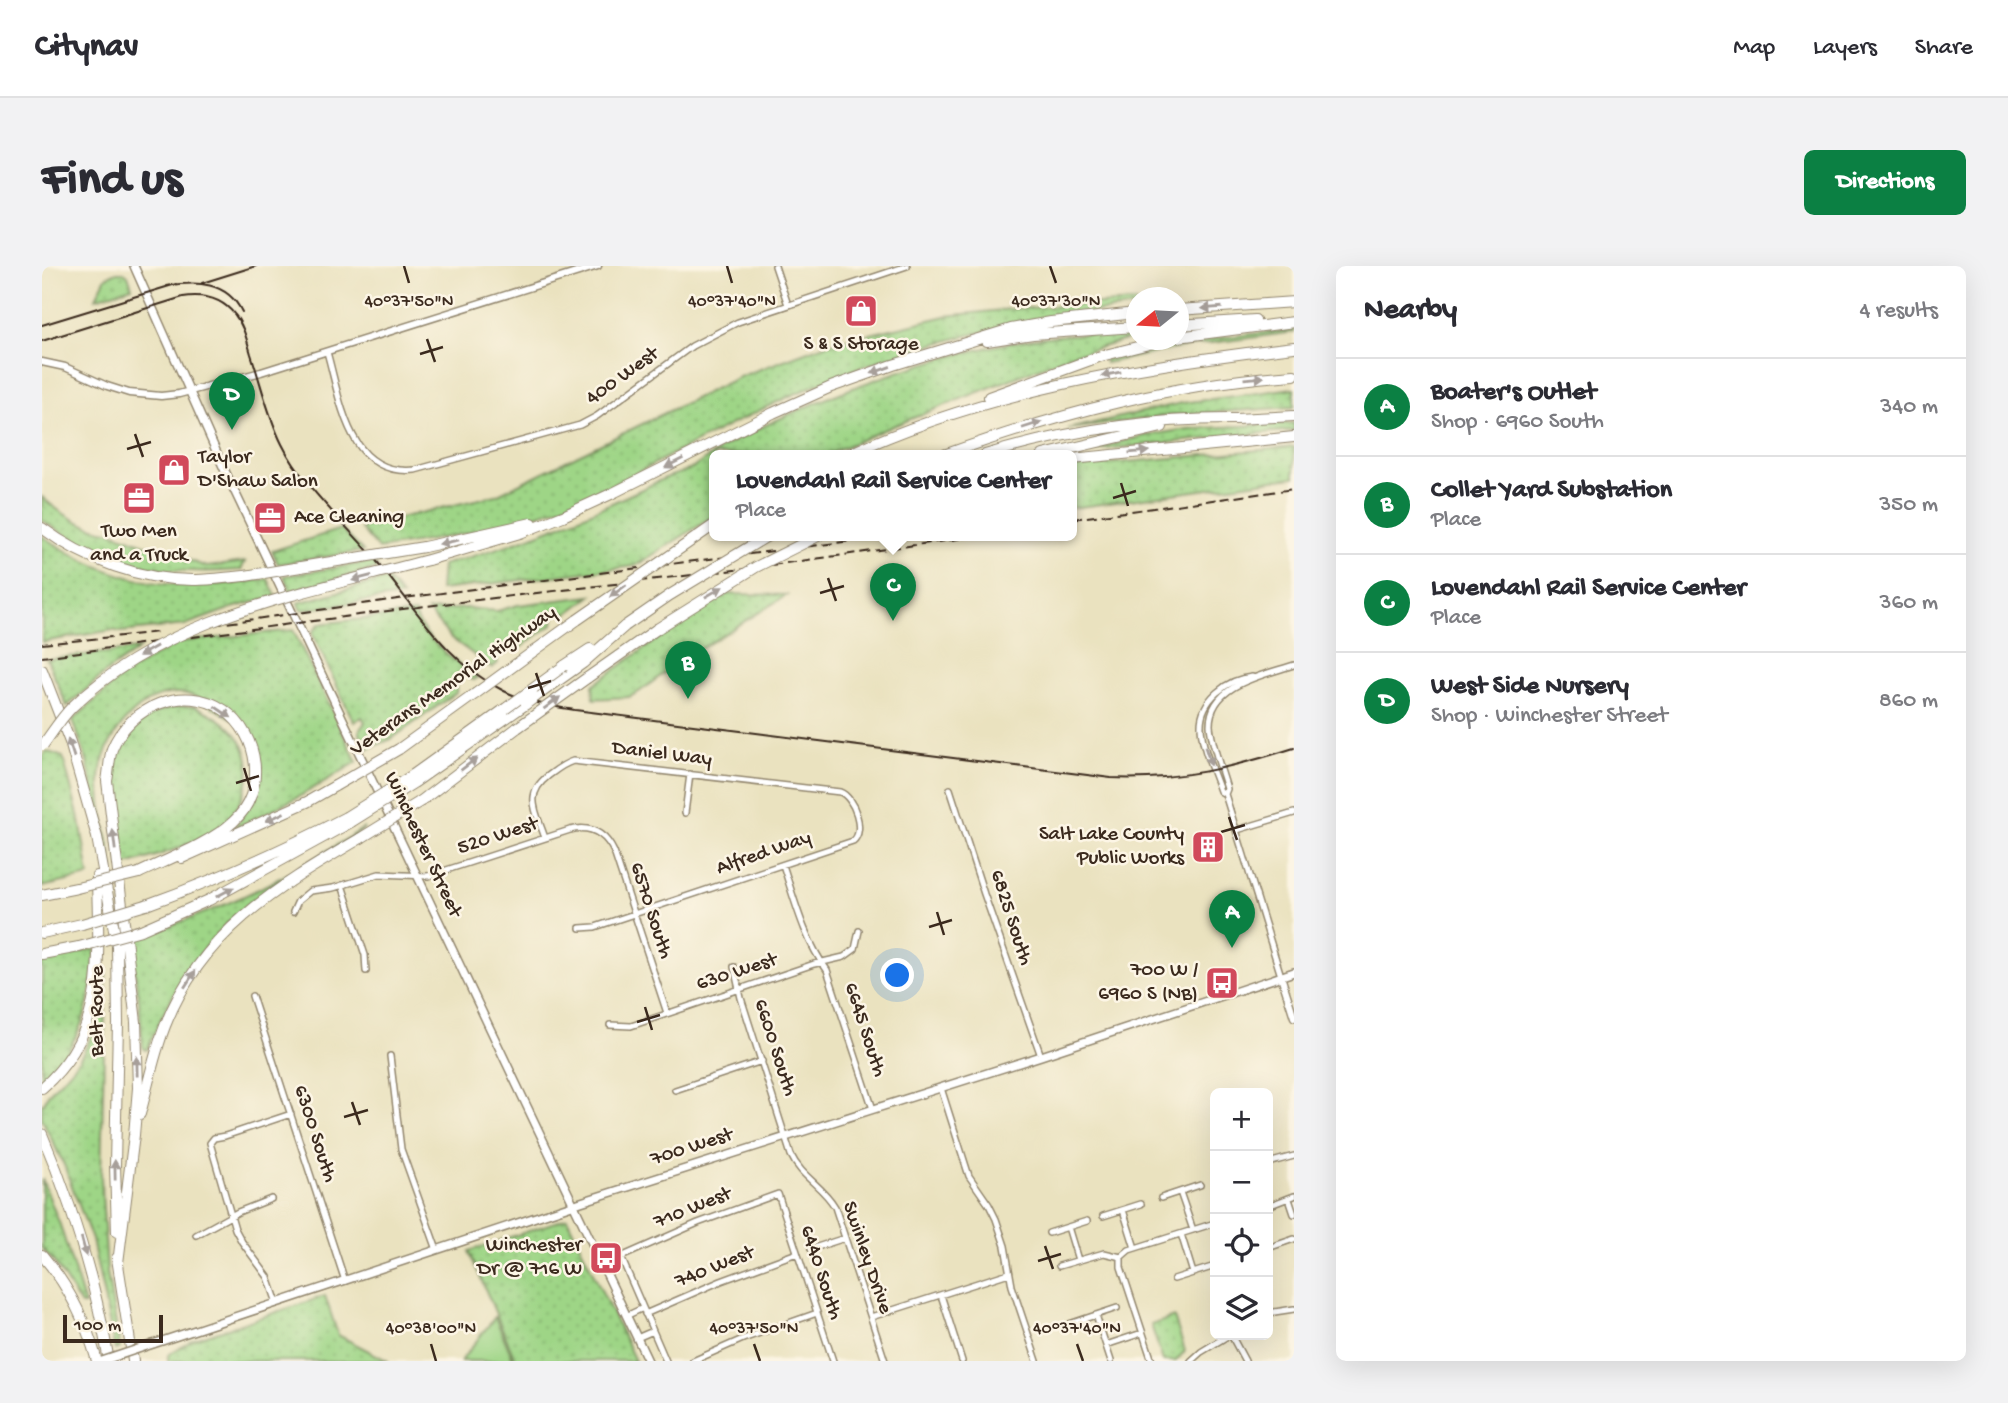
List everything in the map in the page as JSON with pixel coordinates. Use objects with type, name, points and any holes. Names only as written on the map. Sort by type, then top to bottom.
[{"type":"highway","points":[[1189,309],[1294,302]]},
{"type":"highway","points":[[42,746],[70,709],[97,685],[156,646],[214,619],[520,533],[563,516],[831,387],[946,348],[1011,328],[1126,314]]},
{"type":"highway","points":[[1189,325],[1294,320]]},
{"type":"highway","points":[[1189,335],[1294,320]]},
{"type":"highway","points":[[946,348],[1033,334],[1126,328]]},
{"type":"highway","points":[[897,432],[972,407],[1101,376],[1178,361],[1294,347]]},
{"type":"highway","points":[[858,450],[897,432],[1101,356],[1126,350]]},
{"type":"highway","points":[[958,450],[1035,423],[1140,396],[1248,378],[1294,375]]},
{"type":"highway","points":[[1064,450],[1154,429],[1294,416]]},
{"type":"highway","points":[[1006,450],[1074,434],[1138,424],[1196,418],[1240,419]]},
{"type":"highway","points":[[1077,458],[1294,437]]},
{"type":"highway","points":[[42,528],[75,549],[110,565],[153,576],[195,580],[245,576],[424,547],[563,516]]},
{"type":"highway","name":"Veterans Memorial Highway","points":[[42,895],[139,873],[201,851],[307,802],[399,749],[709,528]]},
{"type":"highway","points":[[414,779],[564,666],[670,595],[759,541]]},
{"type":"highway","points":[[134,1135],[164,1027],[188,979],[222,936],[253,906],[293,878],[421,801],[517,728],[688,607],[808,541]]},
{"type":"highway","points":[[42,954],[141,930],[209,900],[349,820],[414,779],[583,663],[625,626]]},
{"type":"highway","name":"Belt Route","points":[[42,670],[70,742],[97,837],[117,946],[115,1165],[118,1263],[133,1361]]},
{"type":"highway","points":[[118,1263],[138,1088],[136,1022],[107,781],[112,750],[123,729],[139,713],[155,705],[172,700],[191,699],[223,709],[240,725],[251,745],[256,783],[249,802],[234,822],[203,842],[139,873]]},
{"type":"highway","points":[[42,933],[146,905],[207,883],[349,820]]},
{"type":"highway","points":[[43,1087],[70,1059],[79,1044],[96,994],[97,837]]},
{"type":"highway","points":[[43,1135],[78,1223],[99,1301],[109,1361]]},
{"type":"highway","points":[[42,1255],[54,1269],[77,1307],[100,1361]]},
{"type":"main road","name":"Winchester Street","points":[[134,266],[189,392],[648,1361]]},
{"type":"main road","name":"700 West","points":[[100,1361],[1294,972]]},
{"type":"street","points":[[42,362],[65,367],[129,393],[161,396],[189,392],[224,384],[598,266]]},
{"type":"street","points":[[775,266],[788,305]]},
{"type":"street","name":"400 West","points":[[327,352],[355,441],[365,455],[377,463],[404,471],[573,428],[597,416],[702,341],[738,322],[907,266]]},
{"type":"street","points":[[1294,666],[1228,690],[1216,703],[1211,719],[1212,736],[1227,789],[1225,794],[1294,1017]]},
{"type":"street","points":[[1225,794],[1220,791],[1203,739],[1203,715],[1212,697],[1223,687],[1244,678],[1258,677]]},
{"type":"street","name":"Daniel Way","points":[[545,838],[533,801],[534,791],[541,781],[569,762],[581,761],[847,794]]},
{"type":"street","points":[[685,813],[690,774]]},
{"type":"street","name":"6825 South","points":[[950,789],[1041,1056]]},
{"type":"street","name":"Alfred Way","points":[[580,928],[595,927],[857,838],[859,826],[847,794]]},
{"type":"street","points":[[1237,830],[1294,813]]},
{"type":"street","name":"520 West","points":[[293,912],[298,901],[310,891],[379,874],[428,876],[579,828],[589,829]]},
{"type":"street","name":"6570 South","points":[[589,829],[599,832],[610,842],[667,1013]]},
{"type":"street","name":"6645 South","points":[[783,865],[809,941],[827,970],[873,1109]]},
{"type":"street","points":[[342,885],[365,956],[366,971]]},
{"type":"street","name":"630 West","points":[[610,1025],[631,1026],[852,952],[857,945],[859,931]]},
{"type":"street","name":"6600 South","points":[[734,967],[786,1137]]},
{"type":"street","name":"6300 South","points":[[252,996],[345,1281]]},
{"type":"street","points":[[390,1056],[401,1149],[437,1250]]},
{"type":"street","points":[[675,1090],[762,1061]]},
{"type":"street","points":[[941,1087],[969,1176],[996,1219],[1005,1247],[1009,1273],[1037,1361]]},
{"type":"street","points":[[277,1303],[268,1277],[242,1242],[230,1216],[210,1143],[214,1138],[291,1114]]},
{"type":"street","name":"Swinley Drive","points":[[786,1137],[799,1168],[832,1203],[885,1361]]},
{"type":"street","points":[[1273,1162],[1294,1156]]},
{"type":"street","points":[[1161,1198],[1200,1185]]},
{"type":"street","points":[[1180,1192],[1193,1230]]},
{"type":"street","name":"6440 South","points":[[778,1194],[833,1361]]},
{"type":"street","name":"710 West","points":[[644,1311],[621,1256],[698,1223],[778,1194]]},
{"type":"street","points":[[1273,1204],[1292,1197],[1294,1214]]},
{"type":"street","points":[[196,1235],[230,1216],[271,1199]]},
{"type":"street","points":[[1103,1216],[1141,1204]]},
{"type":"street","points":[[1122,1210],[1135,1248]]},
{"type":"street","points":[[1049,1233],[1087,1221]]},
{"type":"street","points":[[1152,1361],[1121,1267],[1121,1257],[1135,1248],[1210,1225]]},
{"type":"street","points":[[1068,1227],[1078,1260]]},
{"type":"street","points":[[1181,1234],[1193,1273]]},
{"type":"street","points":[[811,1249],[845,1238]]},
{"type":"street","points":[[1273,1246],[1294,1239]]},
{"type":"street","points":[[1059,1266],[1106,1252],[1121,1257]]},
{"type":"street","name":"740 West","points":[[626,1316],[797,1253]]},
{"type":"street","points":[[1174,1279],[1210,1267]]},
{"type":"street","points":[[871,1317],[1009,1273]]},
{"type":"street","points":[[941,1295],[962,1361]]},
{"type":"street","points":[[1069,1324],[1117,1308]]},
{"type":"street","points":[[1273,1311],[1294,1309]]},
{"type":"street","points":[[644,1311],[666,1361]]},
{"type":"street","points":[[693,1361],[817,1312]]},
{"type":"street","points":[[1096,1315],[1111,1361]]},
{"type":"street","points":[[637,1338],[653,1331]]},
{"type":"street","points":[[1106,1345],[1142,1333]]},
{"type":"street","points":[[1191,1361],[1221,1340]]},
{"type":"street","points":[[1233,1340],[1245,1361]]},
{"type":"green space","points":[[117,272],[128,275],[132,287],[96,298],[106,277]]},
{"type":"green space","points":[[1126,303],[1126,308],[1058,317],[982,332],[869,364],[769,406],[590,495],[530,517],[454,536],[378,549],[361,529],[496,495],[739,377],[824,345],[946,316],[1011,309]]},
{"type":"green space","points":[[1294,329],[1294,332],[1189,346],[1189,342]]},
{"type":"green space","points":[[1126,332],[1126,340],[1076,353],[838,450],[719,450],[802,409],[850,389],[919,365],[1015,342]]},
{"type":"green space","points":[[1144,350],[1169,350],[1105,363],[1104,359]]},
{"type":"green space","points":[[1294,388],[1294,407],[1172,415],[1068,429],[1182,403]]},
{"type":"green space","points":[[1294,423],[1294,430],[1086,451],[1144,436],[1187,429]]},
{"type":"green space","points":[[1294,447],[1294,477],[1077,507],[1077,467]]},
{"type":"green space","points":[[709,457],[709,519],[635,566],[440,590],[442,565],[552,528],[662,479],[689,470]]},
{"type":"green space","points":[[42,497],[82,523],[207,567],[245,562],[241,570],[185,571],[160,569],[113,557],[90,548],[42,520]]},
{"type":"green space","points":[[341,529],[363,551],[278,564],[272,551]]},
{"type":"green space","points":[[42,536],[70,553],[124,576],[178,585],[268,579],[276,596],[185,625],[120,632],[113,630],[42,642]]},
{"type":"green space","points":[[372,562],[378,568],[291,591],[284,576]]},
{"type":"green space","points":[[387,579],[402,596],[302,610],[298,603]]},
{"type":"green space","points":[[726,594],[787,595],[681,661],[639,692],[629,697],[594,699],[593,685]]},
{"type":"green space","points":[[591,596],[567,614],[554,609],[553,624],[517,650],[494,651],[498,663],[492,668],[451,638],[428,611],[467,608],[497,611],[518,605]]},
{"type":"green space","points":[[415,613],[418,622],[432,640],[477,678],[474,680],[458,673],[456,693],[391,739],[367,749],[359,731],[365,722],[362,717],[354,722],[312,633],[319,624]]},
{"type":"green space","points":[[293,630],[357,762],[300,796],[233,829],[251,803],[260,774],[257,752],[250,733],[240,723],[194,696],[175,693],[160,696],[132,713],[121,726],[105,755],[101,769],[100,793],[113,869],[111,870],[87,761],[73,720],[125,674],[179,642]]},
{"type":"green space","points":[[139,649],[105,673],[67,706],[47,659]]},
{"type":"green space","points":[[194,706],[232,730],[246,753],[249,766],[240,800],[228,821],[202,838],[175,850],[121,867],[114,778],[118,756],[129,735],[146,719],[170,708]]},
{"type":"green space","points":[[46,751],[63,757],[81,826],[89,876],[42,887],[42,757]]},
{"type":"green space","points":[[364,828],[339,847],[259,895],[218,932],[185,976],[147,1050],[143,1049],[130,939],[188,920],[244,896]]},
{"type":"green space","points":[[95,949],[88,1004],[82,1021],[66,1053],[42,1081],[42,961]]},
{"type":"green space","points":[[106,971],[101,1177],[107,1272],[120,1348],[115,1350],[92,1240],[64,1165],[42,1119],[42,1103],[75,1065],[93,1032]]},
{"type":"green space","points":[[42,1179],[60,1225],[85,1305],[81,1305],[55,1263],[42,1248]]},
{"type":"green space","points":[[567,1218],[635,1361],[516,1361],[469,1251]]},
{"type":"green space","points":[[325,1296],[338,1335],[388,1361],[168,1361],[168,1355],[195,1339]]},
{"type":"green space","points":[[495,1317],[514,1361],[461,1361]]},
{"type":"green space","points":[[1174,1317],[1185,1351],[1176,1361],[1163,1361],[1151,1325]]},
{"type":"tram line","points":[[202,283],[256,266]]},
{"type":"tram line","points":[[42,325],[176,284]]},
{"type":"tram line","points":[[167,286],[200,284],[219,289],[228,294],[242,312]]},
{"type":"tram line","points":[[42,341],[183,297],[205,297],[230,309],[243,329],[282,444],[300,473],[446,646],[482,678],[521,698],[575,710],[1111,778],[1204,772],[1294,748]]},
{"type":"railway","points":[[1077,518],[1294,489]]},
{"type":"railway","points":[[198,627],[852,541]]},
{"type":"railway","points":[[42,657],[426,606],[743,569],[944,541]]},
{"type":"railway","points":[[42,644],[160,632]]},
{"type":"place","name":"S & S Storage","points":[[861,311]]},
{"type":"place","name":"West Side Nursery","points":[[232,430]]},
{"type":"place","name":"Taylor D'Shaw Salon","points":[[174,470]]},
{"type":"place","name":"Two Men and a Truck","points":[[139,498]]},
{"type":"place","name":"Ace Cleaning","points":[[270,518]]},
{"type":"place","name":"Lovendahl Rail Service Center","points":[[893,621]]},
{"type":"place","name":"Collet Yard Substation","points":[[688,699]]},
{"type":"place","name":"Salt Lake County Public Works","points":[[1208,847]]},
{"type":"place","name":"Boater's Outlet","points":[[1232,948]]},
{"type":"place","name":"700 W / 6960 S (NB)","points":[[1222,983]]},
{"type":"place","name":"Winchester Dr @ 716 W","points":[[606,1258]]}]
